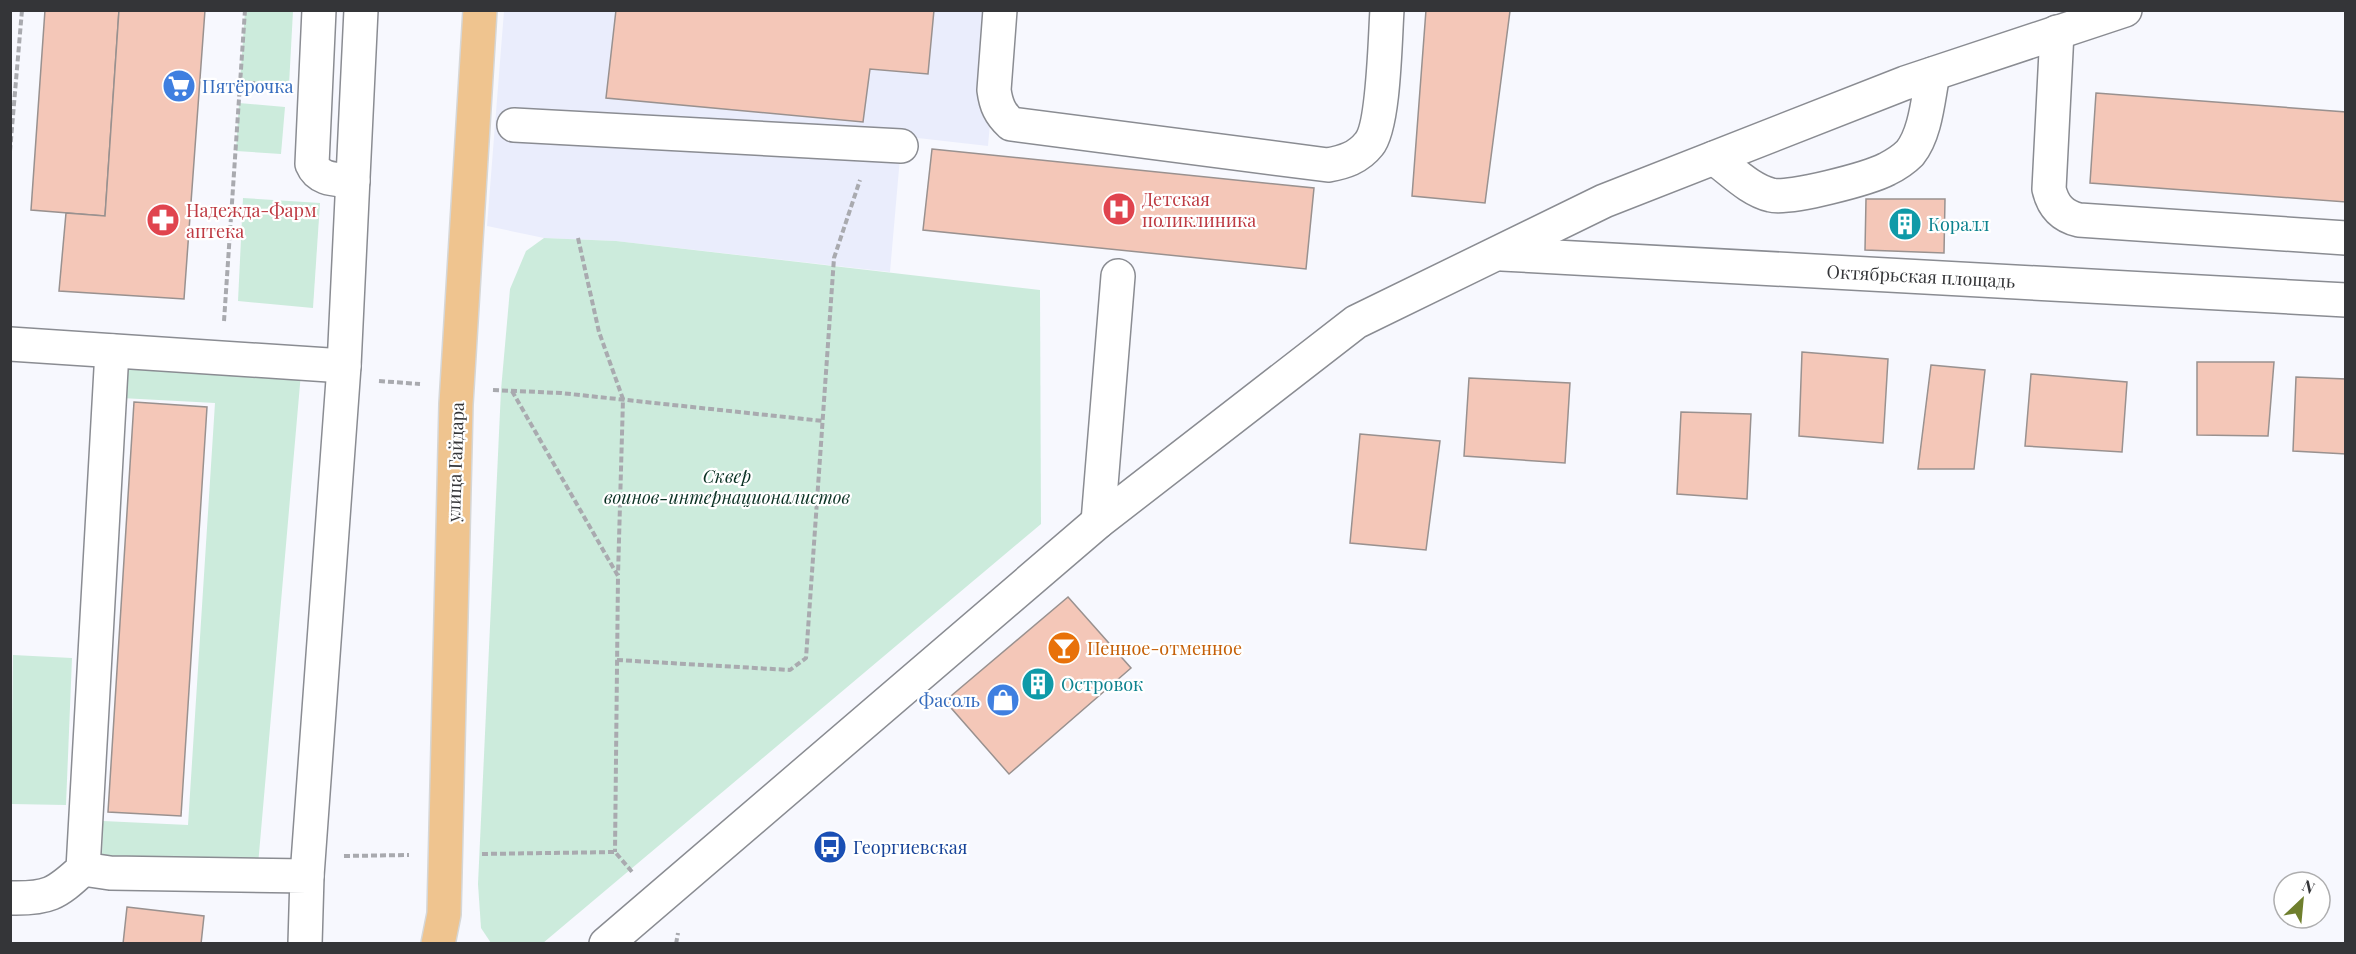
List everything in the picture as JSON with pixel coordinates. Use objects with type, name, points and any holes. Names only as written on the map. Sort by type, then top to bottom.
[{"type":"main road","name":"улица Гайдара","points":[[446,934],[458,387],[480,10]]},
{"type":"street","points":[[320,10],[312,164],[315,172],[323,177],[353,181]]},
{"type":"street","points":[[305,944],[307,866],[343,372],[362,10]]},
{"type":"street","points":[[1000,10],[994,90],[996,103],[1002,116],[1011,124],[1328,165],[1344,162],[1359,154],[1371,143],[1378,124],[1387,10]]},
{"type":"street","points":[[613,940],[655,899],[1098,522],[1356,322],[1604,201],[1933,74],[2117,11]]},
{"type":"street","points":[[2057,33],[2049,189],[2055,204],[2064,215],[2079,220],[2346,238]]},
{"type":"street","points":[[1714,158],[1756,189],[1782,197],[1800,195],[1887,169],[1908,155],[1916,143],[1933,74]]},
{"type":"street","points":[[315,87],[357,90]]},
{"type":"street","points":[[514,125],[886,145]]},
{"type":"street","name":"Октябрьская площадь","points":[[1497,253],[2346,300]]},
{"type":"street","points":[[1098,522],[1118,276]]},
{"type":"street","points":[[10,344],[221,357],[343,372]]},
{"type":"street","points":[[10,898],[37,899],[61,890],[83,869],[112,351]]},
{"type":"street","points":[[83,869],[110,873],[307,866]]},
{"type":"path","points":[[10,151],[22,10]]},
{"type":"path","points":[[221,357],[245,10]]},
{"type":"path","points":[[617,660],[790,670],[806,658],[834,258],[886,145]]},
{"type":"path","points":[[578,238],[599,332],[623,399],[618,576],[615,852],[679,928],[676,944]]},
{"type":"path","points":[[343,372],[458,387],[623,399],[823,421]]},
{"type":"path","points":[[512,391],[618,576]]},
{"type":"path","points":[[307,866],[446,855],[615,852]]},
{"type":"shaded area","points":[[504,11],[1000,11],[988,146],[900,136],[890,272],[616,241],[544,238],[487,226]]},
{"type":"green space","points":[[245,11],[293,11],[289,85],[240,82]]},
{"type":"green space","points":[[239,103],[285,107],[281,154],[236,151]]},
{"type":"green space","points":[[243,198],[320,203],[313,308],[238,301]]},
{"type":"green space","name":"Сквер воинов-интернационалистов","points":[[544,238],[616,241],[1040,290],[1041,524],[543,943],[491,943],[481,928],[478,884],[501,390],[510,289],[526,251]]},
{"type":"green space","points":[[123,361],[301,373],[258,865],[102,856],[103,821],[188,825],[215,403],[121,398]]},
{"type":"green space","points":[[13,655],[72,658],[66,805],[11,804]]},
{"type":"building","points":[[45,10],[119,10],[105,216],[31,210]]},
{"type":"building","points":[[119,10],[205,10],[184,299],[59,291],[66,213],[105,216]]},
{"type":"building","points":[[616,10],[934,10],[928,74],[870,69],[863,122],[606,98]]},
{"type":"building","points":[[1426,10],[1510,11],[1485,203],[1412,196]]},
{"type":"building","points":[[2096,93],[2346,112],[2346,202],[2090,183]]},
{"type":"building","name":"Детская поликлиника","points":[[932,149],[1314,188],[1306,269],[923,230]]},
{"type":"building","name":"Коралл","points":[[1866,199],[1945,199],[1944,253],[1865,250]]},
{"type":"building","points":[[1802,352],[1888,359],[1883,443],[1799,436]]},
{"type":"building","points":[[2197,362],[2274,362],[2268,436],[2197,435]]},
{"type":"building","points":[[1931,365],[1985,370],[1974,469],[1918,469]]},
{"type":"building","points":[[2031,374],[2127,382],[2122,452],[2025,446]]},
{"type":"building","points":[[2296,377],[2346,379],[2346,454],[2293,451]]},
{"type":"building","points":[[1469,378],[1570,383],[1565,463],[1464,456]]},
{"type":"building","points":[[134,402],[207,407],[181,816],[108,812]]},
{"type":"building","points":[[1681,412],[1751,414],[1747,499],[1677,494]]},
{"type":"building","points":[[1360,434],[1440,441],[1426,550],[1350,543]]},
{"type":"building","name":"Островок","points":[[1068,597],[1131,668],[1009,774],[945,701]]},
{"type":"building","points":[[127,907],[204,916],[201,944],[123,944]]},
{"type":"place","name":"Пятёрочка","points":[[179,86]]},
{"type":"place","name":"Детская поликлиника","points":[[1119,209]]},
{"type":"place","name":"Надежда-Фарм аптека","points":[[163,220]]},
{"type":"place","name":"Коралл","points":[[1905,224]]},
{"type":"place","name":"Пенное-отменное","points":[[1064,648]]},
{"type":"place","name":"Островок","points":[[1038,684]]},
{"type":"place","name":"Фасоль","points":[[1003,700]]},
{"type":"place","name":"Георгиевская","points":[[830,847]]}]
